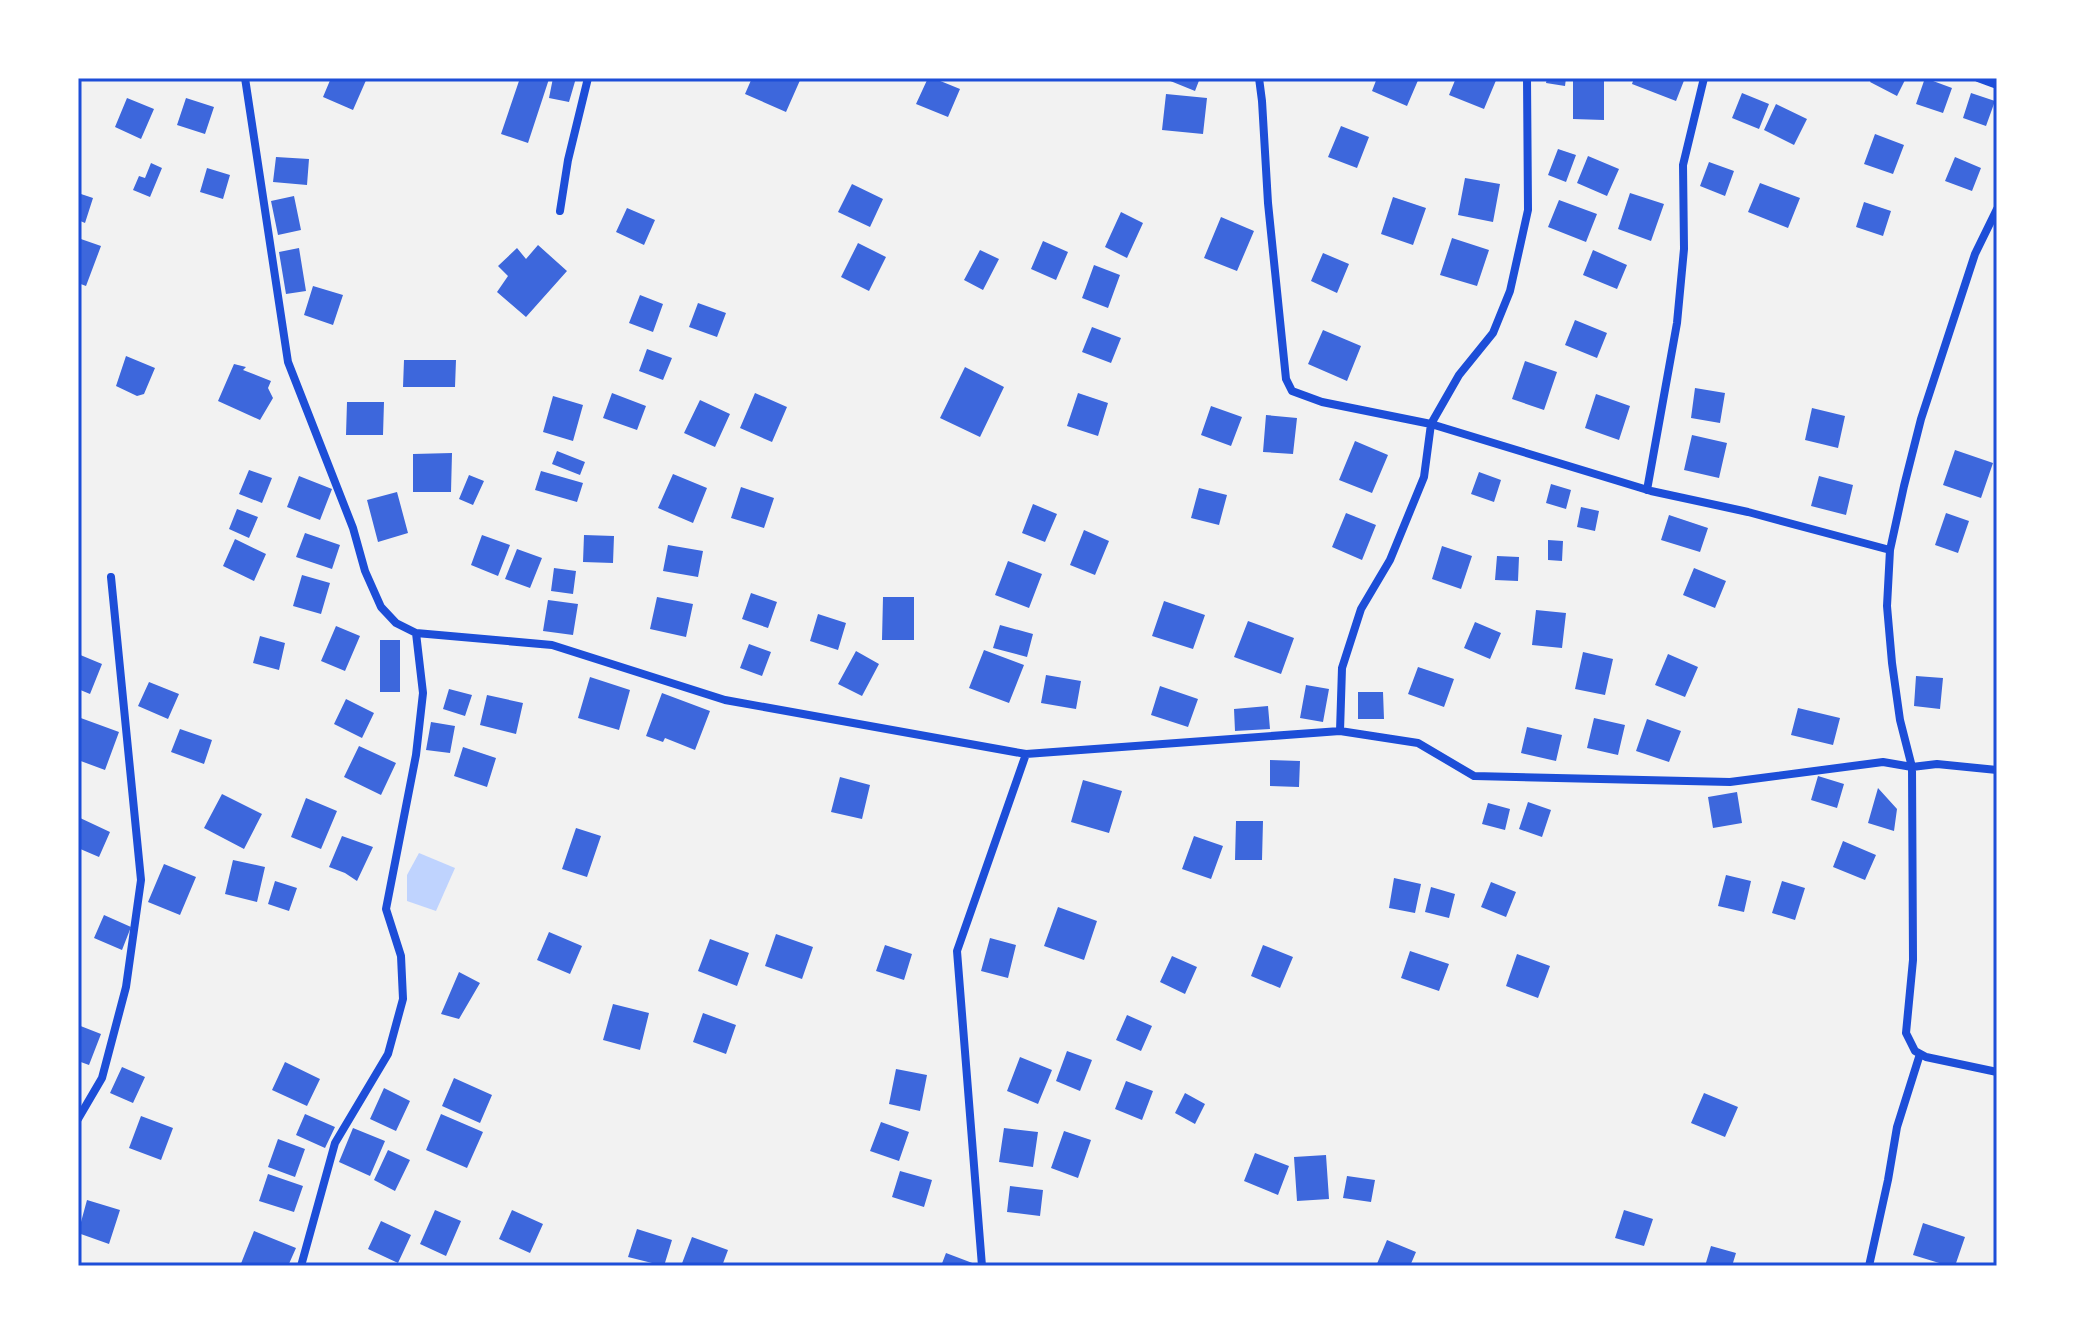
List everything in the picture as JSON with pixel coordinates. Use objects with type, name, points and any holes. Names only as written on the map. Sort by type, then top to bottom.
[{"type":"street","points":[[245,78],[288,362],[381,607],[396,623],[416,633],[552,645],[725,700],[1026,754],[1340,731],[1418,743],[1474,776],[1730,782],[1883,762],[1912,767],[1937,764],[1997,770]]},
{"type":"street","points":[[560,211],[568,160],[588,78]]},
{"type":"street","points":[[1259,78],[1286,379],[1292,391],[1322,402],[1431,424],[1647,490],[1748,512],[1890,550]]},
{"type":"street","points":[[1340,731],[1342,668],[1361,609],[1390,560],[1424,477],[1431,424],[1459,375],[1493,333],[1510,291],[1528,210],[1527,78]]},
{"type":"street","points":[[1647,490],[1677,323],[1684,249],[1683,165],[1704,78]]},
{"type":"street","points":[[1978,78],[1997,85]]},
{"type":"street","points":[[1997,209],[1975,254],[1921,419],[1890,550],[1887,606],[1900,720],[1912,767],[1913,960],[1906,1033],[1915,1051],[1926,1057],[1997,1072]]},
{"type":"street","points":[[78,1119],[102,1078],[126,987],[141,880],[111,577]]},
{"type":"street","points":[[301,1266],[335,1143],[388,1054],[403,999],[401,956],[386,909],[416,755],[423,693],[416,633]]},
{"type":"street","points":[[982,1266],[957,951],[1026,754]]},
{"type":"street","points":[[1869,1266],[1897,1127],[1920,1054]]},
{"type":"water","points":[[419,853],[455,868],[436,911],[407,901],[407,875]]},
{"type":"building","points":[[331,78],[367,78],[353,110],[323,97]]},
{"type":"building","points":[[520,78],[549,79],[528,143],[501,134]]},
{"type":"building","points":[[553,78],[576,78],[569,102],[549,98]]},
{"type":"building","points":[[752,78],[801,78],[786,112],[745,94]]},
{"type":"building","points":[[928,78],[960,89],[948,117],[916,104]]},
{"type":"building","points":[[1163,78],[1200,78],[1195,91]]},
{"type":"building","points":[[1377,78],[1419,78],[1407,106],[1372,91]]},
{"type":"building","points":[[1456,78],[1497,78],[1484,109],[1449,95]]},
{"type":"building","points":[[1547,78],[1566,78],[1565,86],[1546,83]]},
{"type":"building","points":[[1573,78],[1604,78],[1604,120],[1573,119]]},
{"type":"building","points":[[1634,78],[1685,78],[1676,101],[1632,84]]},
{"type":"building","points":[[1872,78],[1906,78],[1897,96],[1870,82]]},
{"type":"building","points":[[1925,78],[1952,88],[1943,113],[1916,104]]},
{"type":"building","points":[[1742,93],[1769,104],[1759,129],[1732,118]]},
{"type":"building","points":[[1971,93],[1995,101],[1986,126],[1963,118]]},
{"type":"building","points":[[1166,94],[1207,98],[1203,134],[1162,130]]},
{"type":"building","points":[[127,98],[154,109],[141,139],[115,127]]},
{"type":"building","points":[[186,98],[214,107],[205,134],[177,125]]},
{"type":"building","points":[[1776,104],[1807,119],[1794,145],[1764,130]]},
{"type":"building","points":[[1341,126],[1369,137],[1357,168],[1328,157]]},
{"type":"building","points":[[1875,134],[1904,145],[1893,174],[1864,164]]},
{"type":"building","points":[[1558,149],[1576,155],[1566,182],[1548,175]]},
{"type":"building","points":[[1588,156],[1619,169],[1607,196],[1577,183]]},
{"type":"building","points":[[276,157],[309,159],[307,185],[273,182]]},
{"type":"building","points":[[1955,157],[1981,168],[1972,191],[1945,181]]},
{"type":"building","points":[[1709,162],[1734,171],[1725,196],[1700,186]]},
{"type":"building","points":[[151,163],[162,168],[150,197],[133,190],[139,176],[145,178]]},
{"type":"building","points":[[207,168],[230,175],[223,199],[200,192]]},
{"type":"building","points":[[1465,178],[1500,184],[1493,222],[1458,215]]},
{"type":"building","points":[[1760,183],[1800,198],[1788,228],[1748,212]]},
{"type":"building","points":[[852,184],[883,199],[870,227],[838,212]]},
{"type":"building","points":[[78,193],[93,198],[85,223],[78,220]]},
{"type":"building","points":[[1630,193],[1664,204],[1651,241],[1618,229]]},
{"type":"building","points":[[294,196],[301,230],[278,235],[271,201]]},
{"type":"building","points":[[1393,197],[1426,208],[1413,245],[1381,234]]},
{"type":"building","points":[[1559,200],[1597,214],[1586,242],[1548,227]]},
{"type":"building","points":[[1864,202],[1891,211],[1883,236],[1856,227]]},
{"type":"building","points":[[627,208],[655,220],[644,245],[616,232]]},
{"type":"building","points":[[1121,212],[1143,223],[1127,258],[1105,247]]},
{"type":"building","points":[[1221,217],[1254,231],[1237,271],[1204,258]]},
{"type":"building","points":[[78,238],[101,246],[86,286],[78,283]]},
{"type":"building","points":[[1452,238],[1489,250],[1477,286],[1440,275]]},
{"type":"building","points":[[1043,241],[1068,252],[1056,280],[1031,269]]},
{"type":"building","points":[[858,243],[886,257],[869,291],[841,277]]},
{"type":"building","points":[[538,245],[567,271],[526,317],[497,292],[508,276],[498,266],[517,248],[526,259]]},
{"type":"building","points":[[299,248],[306,291],[286,294],[279,252]]},
{"type":"building","points":[[980,250],[999,259],[983,290],[964,280]]},
{"type":"building","points":[[1593,250],[1627,265],[1617,289],[1583,275]]},
{"type":"building","points":[[1323,253],[1349,264],[1337,293],[1311,281]]},
{"type":"building","points":[[1094,265],[1120,275],[1108,308],[1082,298]]},
{"type":"building","points":[[313,286],[343,295],[333,325],[304,315]]},
{"type":"building","points":[[640,295],[663,304],[653,332],[629,323]]},
{"type":"building","points":[[698,303],[726,313],[717,337],[689,327]]},
{"type":"building","points":[[1575,320],[1607,333],[1597,358],[1565,345]]},
{"type":"building","points":[[1092,327],[1121,338],[1111,363],[1082,352]]},
{"type":"building","points":[[1323,330],[1361,346],[1347,381],[1308,364]]},
{"type":"building","points":[[647,349],[672,358],[663,380],[639,371]]},
{"type":"building","points":[[126,356],[155,368],[144,394],[137,396],[116,386]]},
{"type":"building","points":[[404,360],[456,360],[455,387],[403,387]]},
{"type":"building","points":[[1525,361],[1557,372],[1544,410],[1512,399]]},
{"type":"building","points":[[234,364],[271,381],[268,388],[273,398],[260,420],[218,401]]},
{"type":"building","points":[[965,367],[1004,387],[980,437],[940,418]]},
{"type":"building","points":[[1695,388],[1725,393],[1720,423],[1691,418]]},
{"type":"building","points":[[612,393],[646,406],[637,430],[603,418]]},
{"type":"building","points":[[755,393],[787,407],[772,442],[740,428]]},
{"type":"building","points":[[1078,393],[1108,403],[1098,436],[1067,426]]},
{"type":"building","points":[[1596,394],[1630,406],[1619,440],[1585,428]]},
{"type":"building","points":[[553,396],[583,405],[573,441],[543,432]]},
{"type":"building","points":[[700,400],[730,414],[715,447],[684,433]]},
{"type":"building","points":[[347,402],[384,402],[383,435],[346,435]]},
{"type":"building","points":[[1211,406],[1242,417],[1231,446],[1201,435]]},
{"type":"building","points":[[1812,408],[1845,416],[1838,448],[1805,440]]},
{"type":"building","points":[[1266,415],[1297,418],[1293,454],[1263,452]]},
{"type":"building","points":[[1692,435],[1727,443],[1719,478],[1684,470]]},
{"type":"building","points":[[1355,441],[1388,455],[1372,493],[1339,480]]},
{"type":"building","points":[[1955,450],[1993,463],[1981,498],[1943,485]]},
{"type":"building","points":[[557,451],[585,462],[580,475],[552,464]]},
{"type":"building","points":[[452,453],[451,492],[413,492],[413,454]]},
{"type":"building","points":[[249,470],[272,478],[262,503],[239,494]]},
{"type":"building","points":[[541,471],[583,483],[577,502],[535,490]]},
{"type":"building","points":[[1479,472],[1501,480],[1494,502],[1471,494]]},
{"type":"building","points":[[673,474],[707,488],[693,523],[658,508]]},
{"type":"building","points":[[469,475],[484,481],[473,505],[459,499]]},
{"type":"building","points":[[299,476],[332,489],[320,520],[287,507]]},
{"type":"building","points":[[1819,476],[1853,485],[1846,515],[1811,506]]},
{"type":"building","points":[[1551,484],[1571,490],[1566,509],[1546,503]]},
{"type":"building","points":[[741,487],[774,498],[764,528],[731,518]]},
{"type":"building","points":[[1199,488],[1227,495],[1219,525],[1191,518]]},
{"type":"building","points":[[397,492],[408,533],[378,542],[367,500]]},
{"type":"building","points":[[1033,504],[1057,514],[1045,542],[1022,533]]},
{"type":"building","points":[[1581,507],[1599,511],[1595,531],[1577,527]]},
{"type":"building","points":[[237,509],[258,517],[249,538],[229,529]]},
{"type":"building","points":[[1346,513],[1376,525],[1362,560],[1332,547]]},
{"type":"building","points":[[1946,513],[1969,521],[1958,553],[1935,545]]},
{"type":"building","points":[[1669,515],[1708,528],[1700,552],[1661,540]]},
{"type":"building","points":[[1084,530],[1109,541],[1095,575],[1070,565]]},
{"type":"building","points":[[305,533],[340,545],[332,569],[296,557]]},
{"type":"building","points":[[482,535],[510,545],[498,576],[471,565]]},
{"type":"building","points":[[584,535],[614,536],[613,563],[583,562]]},
{"type":"building","points":[[235,539],[266,554],[254,581],[223,566]]},
{"type":"building","points":[[1548,540],[1563,541],[1562,561],[1548,560]]},
{"type":"building","points":[[668,545],[703,551],[698,577],[663,571]]},
{"type":"building","points":[[1442,546],[1472,556],[1461,589],[1432,579]]},
{"type":"building","points":[[517,549],[542,558],[530,588],[505,579]]},
{"type":"building","points":[[1497,556],[1519,557],[1518,581],[1495,580]]},
{"type":"building","points":[[1008,561],[1042,574],[1029,608],[995,595]]},
{"type":"building","points":[[554,568],[576,571],[573,594],[551,591]]},
{"type":"building","points":[[1694,568],[1726,581],[1715,608],[1683,595]]},
{"type":"building","points":[[302,575],[330,583],[321,614],[293,606]]},
{"type":"building","points":[[751,593],[777,602],[768,628],[742,619]]},
{"type":"building","points":[[657,597],[693,604],[686,637],[650,629]]},
{"type":"building","points":[[883,597],[914,597],[914,640],[882,640]]},
{"type":"building","points":[[548,600],[578,604],[573,635],[543,631]]},
{"type":"building","points":[[1164,601],[1205,615],[1193,649],[1152,636]]},
{"type":"building","points":[[1536,610],[1566,613],[1562,648],[1532,645]]},
{"type":"building","points":[[818,614],[846,623],[838,650],[810,641]]},
{"type":"building","points":[[1248,621],[1294,638],[1281,674],[1234,657]]},
{"type":"building","points":[[1475,622],[1501,633],[1490,659],[1464,648]]},
{"type":"building","points":[[1000,625],[1033,634],[1027,657],[993,648]]},
{"type":"building","points":[[336,626],[360,636],[345,671],[321,661]]},
{"type":"building","points":[[260,636],[285,643],[279,670],[253,663]]},
{"type":"building","points":[[380,640],[400,640],[400,692],[380,692]]},
{"type":"building","points":[[749,644],[771,652],[762,676],[740,668]]},
{"type":"building","points":[[984,650],[1024,665],[1009,703],[969,688]]},
{"type":"building","points":[[856,651],[879,664],[862,696],[838,684]]},
{"type":"building","points":[[1583,652],[1613,659],[1605,695],[1575,689]]},
{"type":"building","points":[[78,654],[102,664],[90,694],[78,689]]},
{"type":"building","points":[[1668,654],[1698,667],[1685,697],[1655,685]]},
{"type":"building","points":[[1418,667],[1454,679],[1444,707],[1408,694]]},
{"type":"building","points":[[1046,675],[1081,681],[1076,709],[1041,703]]},
{"type":"building","points":[[1916,676],[1943,678],[1940,709],[1914,706]]},
{"type":"building","points":[[590,677],[630,690],[619,730],[578,718]]},
{"type":"building","points":[[149,682],[179,694],[168,719],[138,706]]},
{"type":"building","points":[[1306,685],[1329,689],[1323,722],[1300,718]]},
{"type":"building","points":[[1160,686],[1198,699],[1188,727],[1151,715]]},
{"type":"building","points":[[449,689],[472,695],[465,716],[443,709]]},
{"type":"building","points":[[1358,692],[1383,692],[1384,719],[1358,719]]},
{"type":"building","points":[[662,693],[710,711],[695,750],[665,738],[663,742],[646,736]]},
{"type":"building","points":[[487,695],[523,703],[516,734],[480,725]]},
{"type":"building","points":[[346,699],[374,713],[362,738],[334,724]]},
{"type":"building","points":[[1268,706],[1270,729],[1235,731],[1234,709]]},
{"type":"building","points":[[1798,708],[1840,718],[1833,745],[1791,735]]},
{"type":"building","points":[[78,717],[119,732],[105,770],[78,760]]},
{"type":"building","points":[[1594,718],[1625,725],[1618,755],[1587,748]]},
{"type":"building","points":[[1647,719],[1681,731],[1669,762],[1636,751]]},
{"type":"building","points":[[431,722],[455,726],[450,753],[426,750]]},
{"type":"building","points":[[1527,727],[1562,735],[1556,761],[1521,753]]},
{"type":"building","points":[[180,729],[212,740],[204,764],[171,752]]},
{"type":"building","points":[[359,746],[396,763],[381,795],[344,777]]},
{"type":"building","points":[[463,747],[496,758],[487,787],[454,776]]},
{"type":"building","points":[[1270,760],[1300,761],[1299,787],[1270,786]]},
{"type":"building","points":[[1818,776],[1844,784],[1837,808],[1811,800]]},
{"type":"building","points":[[840,777],[870,785],[862,819],[831,812]]},
{"type":"building","points":[[1083,780],[1122,791],[1109,833],[1071,822]]},
{"type":"building","points":[[1878,788],[1897,809],[1894,831],[1868,823]]},
{"type":"building","points":[[1737,792],[1742,823],[1713,828],[1708,797]]},
{"type":"building","points":[[222,794],[262,814],[244,849],[204,828]]},
{"type":"building","points":[[306,798],[337,811],[321,849],[291,837]]},
{"type":"building","points":[[1528,802],[1551,810],[1542,837],[1519,829]]},
{"type":"building","points":[[1488,803],[1510,809],[1505,830],[1482,824]]},
{"type":"building","points":[[78,817],[110,832],[99,857],[78,848]]},
{"type":"building","points":[[1236,821],[1263,821],[1262,860],[1235,860]]},
{"type":"building","points":[[576,828],[601,836],[587,877],[562,869]]},
{"type":"building","points":[[342,836],[373,847],[357,881],[329,867]]},
{"type":"building","points":[[1194,836],[1223,846],[1211,879],[1182,869]]},
{"type":"building","points":[[1843,841],[1876,855],[1865,880],[1833,867]]},
{"type":"building","points":[[233,860],[265,867],[257,902],[225,894]]},
{"type":"building","points":[[164,864],[196,877],[180,915],[148,902]]},
{"type":"building","points":[[1726,875],[1751,881],[1744,912],[1718,906]]},
{"type":"building","points":[[1394,878],[1421,884],[1415,913],[1389,908]]},
{"type":"building","points":[[275,881],[297,888],[289,911],[268,904]]},
{"type":"building","points":[[1782,881],[1805,888],[1795,920],[1772,913]]},
{"type":"building","points":[[1491,882],[1516,892],[1506,917],[1481,907]]},
{"type":"building","points":[[1431,887],[1455,894],[1449,918],[1425,912]]},
{"type":"building","points":[[1058,907],[1097,921],[1084,960],[1044,946]]},
{"type":"building","points":[[104,915],[131,927],[122,950],[94,938]]},
{"type":"building","points":[[549,932],[582,946],[570,974],[537,960]]},
{"type":"building","points":[[776,934],[813,947],[802,979],[765,966]]},
{"type":"building","points":[[990,938],[1016,945],[1008,978],[981,971]]},
{"type":"building","points":[[710,939],[749,953],[737,986],[698,971]]},
{"type":"building","points":[[885,945],[912,954],[904,980],[876,971]]},
{"type":"building","points":[[1263,945],[1293,957],[1280,988],[1251,976]]},
{"type":"building","points":[[1410,951],[1449,964],[1439,991],[1401,978]]},
{"type":"building","points":[[1517,954],[1550,966],[1538,998],[1506,986]]},
{"type":"building","points":[[1172,956],[1197,967],[1185,994],[1160,982]]},
{"type":"building","points":[[459,972],[480,983],[459,1019],[441,1014]]},
{"type":"building","points":[[613,1004],[649,1013],[640,1050],[603,1040]]},
{"type":"building","points":[[703,1013],[736,1025],[726,1054],[693,1042]]},
{"type":"building","points":[[1127,1015],[1152,1026],[1141,1051],[1116,1040]]},
{"type":"building","points":[[78,1025],[101,1034],[89,1065],[78,1061]]},
{"type":"building","points":[[1067,1051],[1092,1060],[1080,1091],[1056,1081]]},
{"type":"building","points":[[1020,1057],[1052,1070],[1038,1104],[1007,1091]]},
{"type":"building","points":[[285,1062],[320,1079],[307,1106],[272,1090]]},
{"type":"building","points":[[122,1067],[145,1077],[133,1103],[110,1093]]},
{"type":"building","points":[[896,1069],[927,1075],[920,1111],[889,1104]]},
{"type":"building","points":[[454,1078],[492,1095],[480,1123],[442,1106]]},
{"type":"building","points":[[1126,1081],[1153,1091],[1142,1120],[1115,1109]]},
{"type":"building","points":[[384,1088],[410,1101],[396,1131],[370,1119]]},
{"type":"building","points":[[1185,1093],[1205,1104],[1195,1124],[1175,1113]]},
{"type":"building","points":[[1704,1093],[1738,1107],[1725,1137],[1691,1123]]},
{"type":"building","points":[[305,1114],[335,1127],[325,1148],[296,1135]]},
{"type":"building","points":[[441,1114],[483,1132],[467,1168],[426,1150]]},
{"type":"building","points":[[141,1116],[173,1128],[161,1160],[129,1148]]},
{"type":"building","points":[[881,1122],[909,1132],[899,1161],[870,1151]]},
{"type":"building","points":[[353,1128],[385,1141],[370,1176],[339,1162]]},
{"type":"building","points":[[1004,1128],[1038,1132],[1033,1167],[999,1162]]},
{"type":"building","points":[[1064,1131],[1091,1140],[1078,1178],[1051,1168]]},
{"type":"building","points":[[278,1139],[305,1149],[295,1177],[268,1167]]},
{"type":"building","points":[[388,1150],[410,1160],[395,1191],[374,1180]]},
{"type":"building","points":[[1255,1153],[1289,1166],[1278,1195],[1244,1181]]},
{"type":"building","points":[[1326,1155],[1329,1199],[1297,1201],[1294,1157]]},
{"type":"building","points":[[900,1171],[932,1180],[924,1207],[892,1197]]},
{"type":"building","points":[[268,1174],[303,1186],[294,1212],[259,1201]]},
{"type":"building","points":[[1347,1176],[1375,1180],[1371,1202],[1343,1198]]},
{"type":"building","points":[[1010,1186],[1043,1190],[1040,1216],[1007,1212]]},
{"type":"building","points":[[87,1200],[120,1210],[109,1244],[78,1233]]},
{"type":"building","points":[[435,1210],[461,1221],[446,1256],[420,1244]]},
{"type":"building","points":[[512,1210],[543,1224],[530,1253],[499,1239]]},
{"type":"building","points":[[1624,1210],[1653,1219],[1644,1246],[1615,1238]]},
{"type":"building","points":[[381,1221],[411,1235],[398,1263],[368,1249]]},
{"type":"building","points":[[1923,1223],[1965,1237],[1955,1266],[1913,1255]]},
{"type":"building","points":[[637,1229],[672,1240],[664,1266],[628,1257]]},
{"type":"building","points":[[254,1231],[296,1248],[288,1266],[240,1266]]},
{"type":"building","points":[[692,1237],[728,1250],[722,1266],[681,1266]]},
{"type":"building","points":[[1387,1240],[1416,1252],[1410,1266],[1376,1266]]},
{"type":"building","points":[[1711,1246],[1736,1253],[1732,1266],[1705,1266]]},
{"type":"building","points":[[946,1253],[975,1264],[941,1266]]}]
